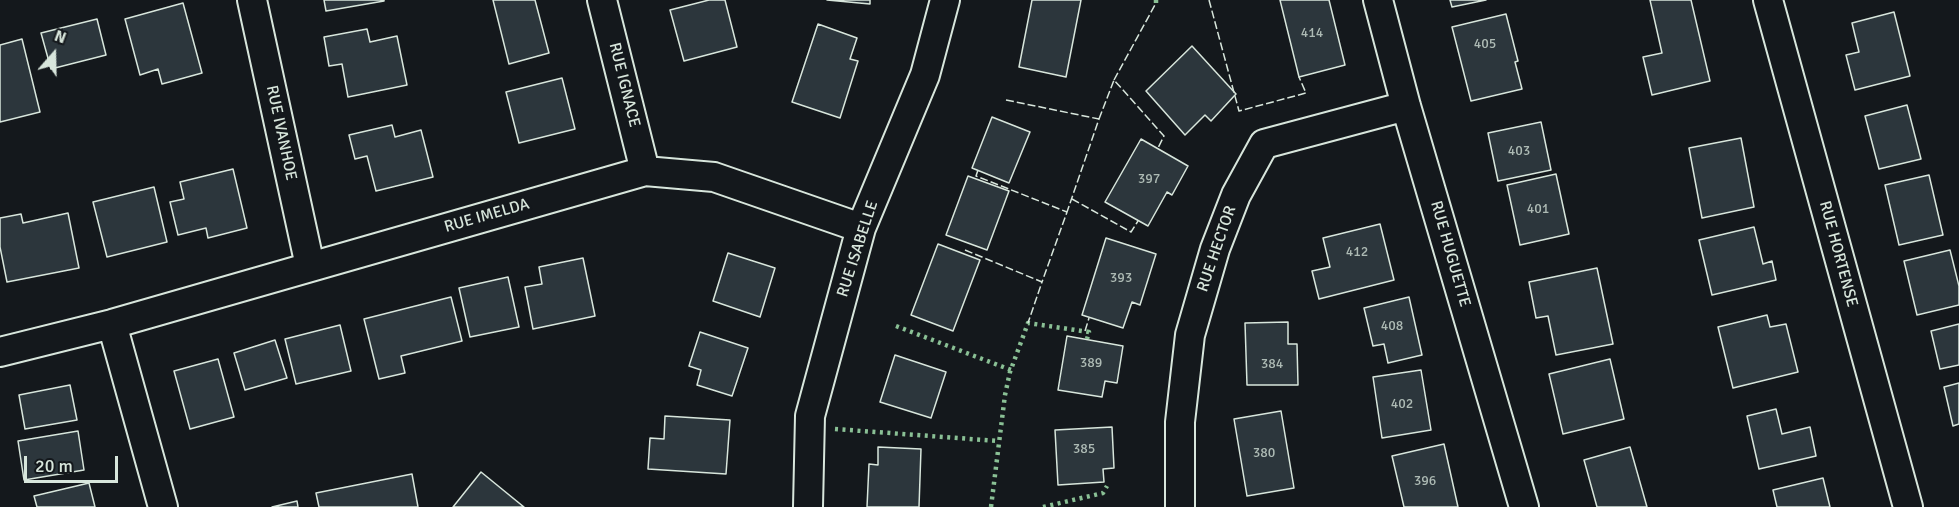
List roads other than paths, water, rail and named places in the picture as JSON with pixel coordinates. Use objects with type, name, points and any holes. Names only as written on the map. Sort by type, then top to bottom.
[{"type":"street","name":"RUE IVANHOE","points":[[252,0],[310,266]]},
{"type":"street","name":"RUE IGNACE","points":[[602,0],[645,171]]},
{"type":"street","name":"RUE ISABELLE","points":[[808,507],[810,416],[861,228],[925,75],[945,0]]},
{"type":"street","name":"RUE HUGUETTE","points":[[1378,0],[1406,106],[1524,507]]},
{"type":"street","name":"RUE HORTENSE","points":[[1768,0],[1908,507]]},
{"type":"street","name":"RUE HECTOR","points":[[1180,507],[1180,422],[1190,335],[1215,249],[1236,195],[1264,144],[1406,106]]},
{"type":"street","name":"RUE IMELDA","points":[[0,352],[112,324],[645,171],[714,177],[861,228]]},
{"type":"street","points":[[112,324],[163,507]]}]
